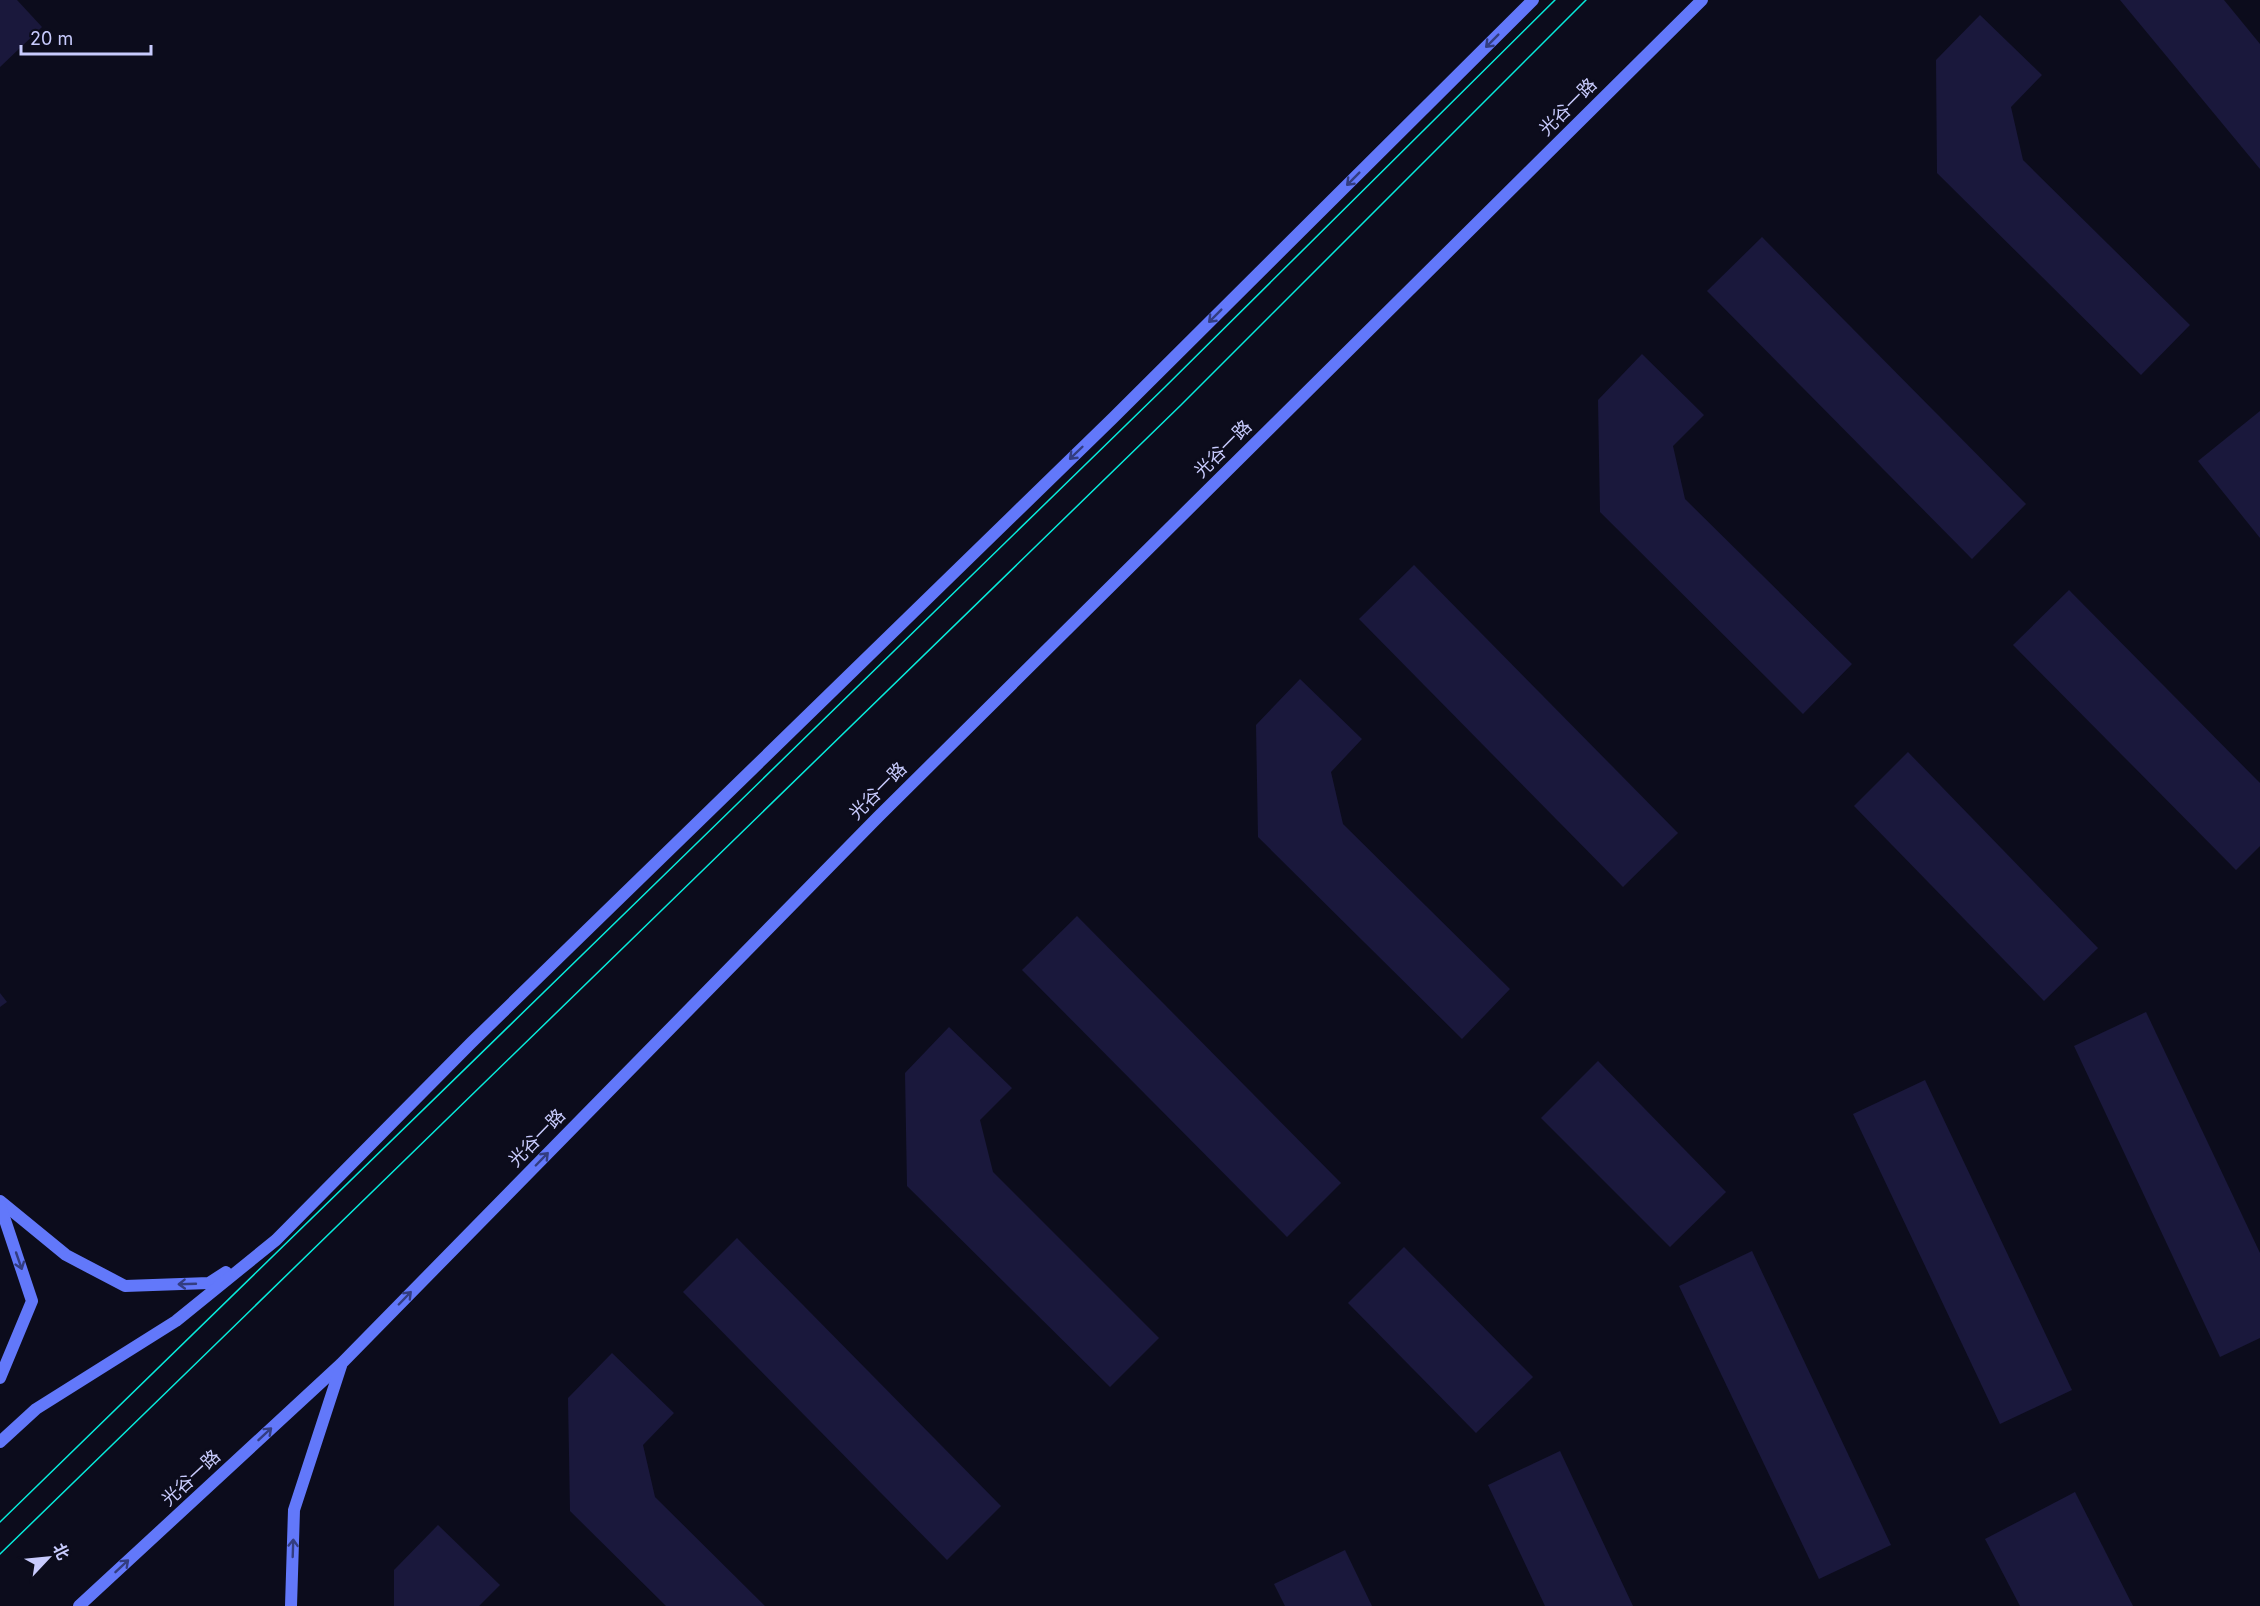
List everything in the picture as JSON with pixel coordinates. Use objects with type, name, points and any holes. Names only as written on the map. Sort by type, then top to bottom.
[{"type":"main road","points":[[0,1442],[36,1409],[176,1321],[276,1240],[471,1043],[1104,426],[1533,0]]},
{"type":"main road","name":"光谷一路","points":[[79,1606],[341,1364],[878,817],[1701,0]]},
{"type":"main road","points":[[0,1203],[66,1255],[125,1286],[209,1283],[276,1240]]},
{"type":"main road","points":[[0,1203],[33,1301],[0,1378]]},
{"type":"main road","points":[[291,1606],[294,1510],[341,1364]]},
{"type":"building","points":[[0,0],[17,0],[42,27],[0,67]]},
{"type":"building","points":[[2120,0],[2224,0],[2260,44],[2260,169]]},
{"type":"building","points":[[1980,15],[2042,75],[2011,107],[2023,160],[2190,325],[2141,375],[1937,173],[1936,60]]},
{"type":"building","points":[[1762,237],[2026,504],[1972,559],[1707,291]]},
{"type":"building","points":[[1642,354],[1704,415],[1673,446],[1685,499],[1852,664],[1803,714],[1600,512],[1598,400]]},
{"type":"building","points":[[2260,411],[2260,538],[2198,461]]},
{"type":"building","points":[[1414,565],[1678,833],[1623,887],[1359,619]]},
{"type":"building","points":[[2069,590],[2260,783],[2260,846],[2236,870],[2013,645]]},
{"type":"building","points":[[1300,679],[1362,739],[1331,772],[1343,824],[1510,989],[1462,1039],[1258,837],[1256,725]]},
{"type":"building","points":[[1908,752],[2098,948],[2044,1001],[1854,806]]},
{"type":"building","points":[[1077,916],[1341,1183],[1287,1237],[1022,970]]},
{"type":"building","points":[[0,993],[7,1002],[0,1007]]},
{"type":"building","points":[[2146,1012],[2260,1253],[2260,1338],[2220,1357],[2074,1046]]},
{"type":"building","points":[[949,1027],[1012,1088],[980,1120],[993,1172],[1159,1338],[1110,1387],[907,1186],[905,1073]]},
{"type":"building","points":[[1598,1061],[1726,1192],[1670,1247],[1541,1118]]},
{"type":"building","points":[[1925,1080],[2072,1390],[2000,1424],[1853,1114]]},
{"type":"building","points":[[737,1238],[1001,1506],[947,1560],[683,1292]]},
{"type":"building","points":[[1404,1247],[1533,1377],[1476,1433],[1348,1303]]},
{"type":"building","points":[[1752,1251],[1891,1545],[1819,1579],[1679,1286]]},
{"type":"building","points":[[612,1353],[674,1413],[643,1445],[655,1497],[765,1606],[666,1606],[570,1511],[568,1398]]},
{"type":"building","points":[[1560,1451],[1633,1606],[1545,1606],[1488,1485]]},
{"type":"building","points":[[2075,1492],[2133,1606],[2020,1606],[1985,1539]]},
{"type":"building","points":[[438,1525],[500,1585],[479,1606],[394,1606],[394,1570]]},
{"type":"building","points":[[1345,1550],[1372,1606],[1285,1606],[1274,1584]]},
{"type":"tram line","points":[[0,1522],[1165,387],[1555,0]]},
{"type":"tram line","points":[[0,1554],[1181,405],[1586,0]]}]
